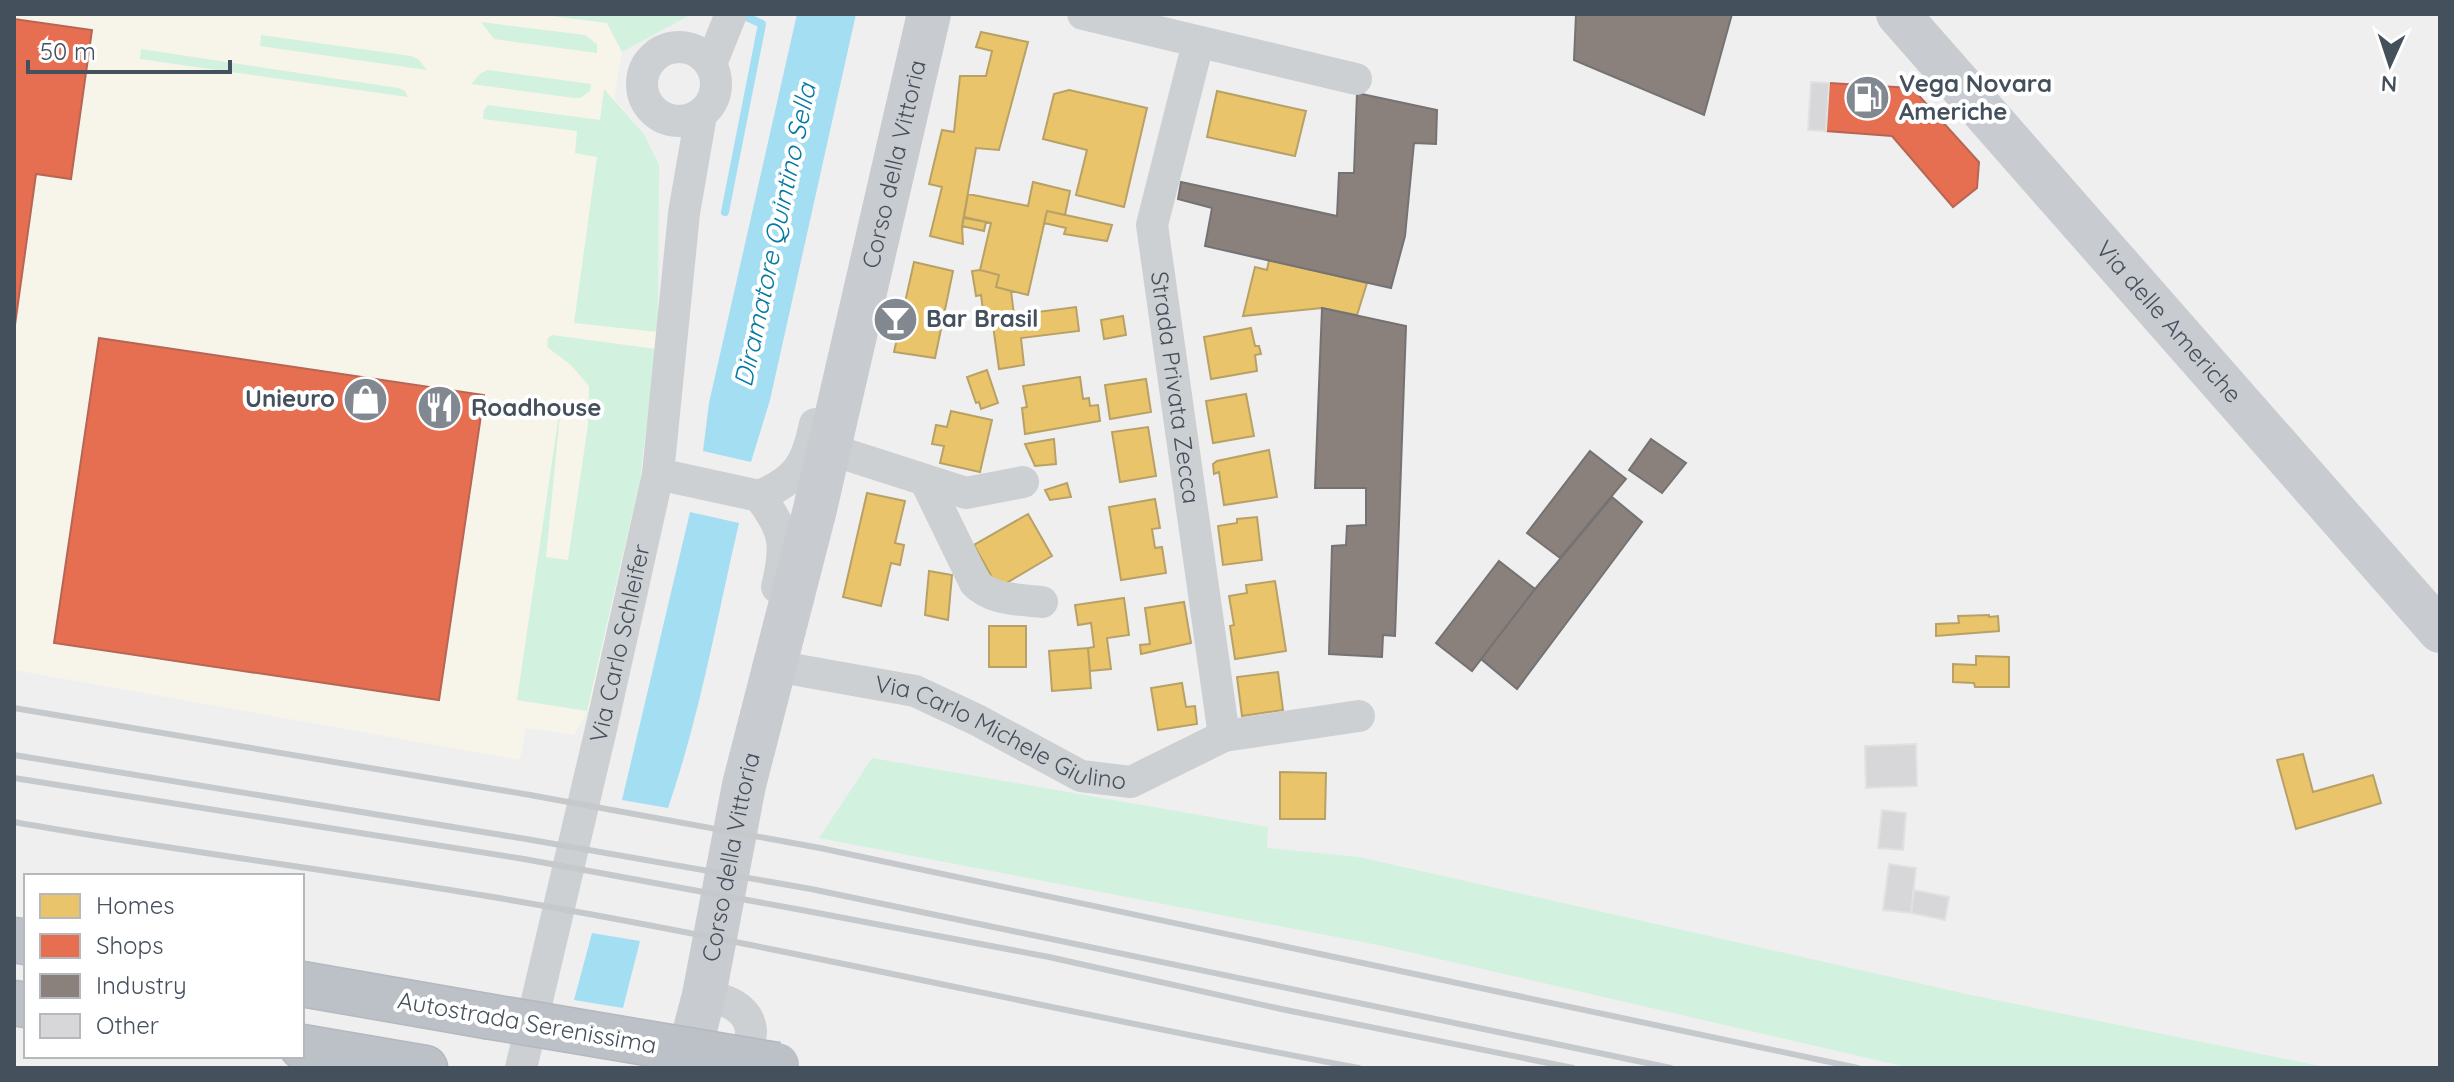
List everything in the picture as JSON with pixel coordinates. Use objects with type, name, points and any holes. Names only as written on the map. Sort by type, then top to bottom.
[{"type":"highway","name":"Autostrada Serenissima","points":[[304,984],[773,1067]]},
{"type":"highway","points":[[304,1047],[425,1068]]},
{"type":"main road","name":"Corso della Vittoria","points":[[685,1068],[704,995],[744,785],[829,449],[929,14]]},
{"type":"main road","name":"Via delle Americhe","points":[[1898,14],[2440,631]]},
{"type":"street","points":[[1083,14],[1356,79]]},
{"type":"street","points":[[678,46],[696,51],[711,64],[715,74],[715,97],[701,115],[690,120],[665,119],[655,113],[647,104],[641,81],[651,59],[660,52],[678,46],[723,16]]},
{"type":"street","points":[[711,64],[723,16]]},
{"type":"street","name":"Strada Privata Zecca","points":[[1198,43],[1152,225],[1224,736]]},
{"type":"street","points":[[684,213],[701,115]]},
{"type":"street","points":[[665,119],[684,213]]},
{"type":"street","name":"Via Carlo Schleifer","points":[[521,1068],[602,725],[670,477],[684,213]]},
{"type":"street","name":"Corso della Vittoria","points":[[778,656],[773,604],[782,563],[783,541],[775,517],[759,496],[795,477],[809,453],[821,395],[832,375],[850,360]]},
{"type":"street","points":[[829,449],[966,493],[1023,482]]},
{"type":"street","points":[[670,477],[759,496]]},
{"type":"street","points":[[925,480],[975,583],[984,592],[996,597],[1042,602]]},
{"type":"street","name":"Via Carlo Michele Giulino","points":[[778,656],[915,691],[977,720],[1081,776],[1131,782],[1224,736],[1359,716]]},
{"type":"street","points":[[704,995],[727,999],[744,1013],[773,1067]]},
{"type":"shaded area","points":[[14,14],[692,14],[622,52],[614,98],[644,134],[659,165],[658,332],[640,480],[589,708],[574,735],[526,728],[520,760],[14,670]]},
{"type":"green space","points":[[536,14],[692,14],[622,52],[607,23]]},
{"type":"green space","points":[[481,22],[585,35],[597,44],[597,53],[494,39]]},
{"type":"green space","points":[[261,35],[411,56],[427,70],[260,46]]},
{"type":"green space","points":[[141,49],[398,88],[405,91],[408,97],[140,59]]},
{"type":"green space","points":[[488,70],[591,84],[590,91],[580,98],[574,98],[471,84]]},
{"type":"green space","points":[[604,89],[644,134],[659,165],[658,332],[574,323],[597,157],[575,153],[577,131],[483,119],[488,105],[600,120]]},
{"type":"green space","points":[[552,335],[656,349],[640,480],[587,711],[517,700],[562,394],[546,557],[568,560],[588,425],[589,386],[571,365],[547,347],[548,338]]},
{"type":"green space","points":[[872,758],[1268,827],[1267,848],[1359,857],[1971,995],[2330,1068],[1911,1068],[1383,946],[819,838]]},
{"type":"water","name":"Diramatore Quintino Sella","points":[[797,14],[856,14],[770,400],[751,462],[703,451],[709,403]]},
{"type":"water","points":[[690,512],[739,523],[699,702],[668,808],[622,800]]},
{"type":"water","points":[[592,933],[640,941],[623,1008],[574,1000]]},
{"type":"building: Homes","points":[[981,32],[1028,42],[999,150],[976,148],[962,226],[963,244],[930,236],[942,187],[929,184],[942,130],[954,132],[960,76],[986,76],[992,51],[976,47]]},
{"type":"building: Homes","points":[[1069,90],[1147,108],[1124,207],[1076,195],[1087,150],[1043,139],[1054,94]]},
{"type":"building: Homes","points":[[1217,91],[1306,111],[1295,156],[1207,137]]},
{"type":"building: Homes","points":[[1033,182],[1070,191],[1065,215],[1047,211],[1028,295],[996,287],[999,275],[980,270],[991,223],[964,217],[968,194],[1028,206]]},
{"type":"building: Homes","points":[[1047,211],[1112,225],[1107,241],[1064,234],[1066,228],[1044,223]]},
{"type":"building: Homes","points":[[964,218],[986,222],[984,231],[962,226]]},
{"type":"building: Homes","points":[[1269,260],[1367,283],[1357,315],[1322,308],[1243,316],[1255,267],[1267,270]]},
{"type":"building: Homes","points":[[914,262],[953,271],[935,358],[894,352]]},
{"type":"building: Homes","points":[[972,271],[999,275],[996,287],[1011,291],[1014,315],[1076,307],[1079,331],[1021,338],[1024,365],[999,369],[992,318],[984,319],[981,295],[976,296]]},
{"type":"building: Homes","points":[[1123,316],[1126,335],[1104,339],[1101,320]]},
{"type":"building: Homes","points":[[1251,328],[1255,346],[1259,346],[1261,354],[1255,355],[1257,371],[1211,379],[1204,337]]},
{"type":"building: Homes","points":[[987,370],[998,403],[981,409],[967,377]]},
{"type":"building: Homes","points":[[1080,377],[1083,399],[1089,398],[1090,406],[1098,405],[1100,421],[1025,434],[1022,408],[1027,407],[1023,386]]},
{"type":"building: Homes","points":[[1146,379],[1151,412],[1110,419],[1105,385]]},
{"type":"building: Homes","points":[[1246,394],[1254,436],[1213,443],[1206,401]]},
{"type":"building: Homes","points":[[951,411],[992,420],[980,472],[940,463],[944,446],[932,444],[936,425],[947,427]]},
{"type":"building: Homes","points":[[1148,427],[1156,476],[1120,482],[1112,432]]},
{"type":"building: Homes","points":[[1054,439],[1056,464],[1035,466],[1025,444]]},
{"type":"building: Homes","points":[[1269,450],[1277,497],[1224,505],[1219,472],[1214,474],[1213,464]]},
{"type":"building: Homes","points":[[1067,483],[1071,497],[1050,500],[1045,490]]},
{"type":"building: Homes","points":[[867,493],[905,501],[895,543],[904,545],[900,565],[891,563],[881,606],[843,597]]},
{"type":"building: Homes","points":[[1155,499],[1160,528],[1152,529],[1155,548],[1162,547],[1166,573],[1121,580],[1109,507]]},
{"type":"building: Homes","points":[[1028,514],[1052,556],[998,588],[974,545]]},
{"type":"building: Homes","points":[[1257,517],[1262,560],[1223,565],[1218,526],[1237,523],[1237,519]]},
{"type":"building: Homes","points":[[929,571],[952,575],[948,620],[925,615]]},
{"type":"building: Homes","points":[[1275,581],[1286,651],[1235,659],[1229,596],[1247,593],[1246,585]]},
{"type":"building: Homes","points":[[1124,598],[1129,635],[1107,638],[1111,669],[1090,671],[1088,648],[1094,647],[1091,623],[1078,625],[1075,605]]},
{"type":"building: Homes","points":[[1184,602],[1191,643],[1141,654],[1140,645],[1150,644],[1145,608]]},
{"type":"building: Homes","points":[[1958,616],[1998,616],[1999,631],[1936,636],[1936,624],[1959,623]]},
{"type":"building: Homes","points":[[989,626],[1026,626],[1026,667],[989,667]]},
{"type":"building: Homes","points":[[1088,648],[1091,688],[1052,691],[1049,651]]},
{"type":"building: Homes","points":[[1976,656],[2009,657],[2009,687],[1975,687],[1974,683],[1953,682],[1953,664],[1976,665]]},
{"type":"building: Homes","points":[[1278,672],[1283,710],[1242,716],[1237,677]]},
{"type":"building: Homes","points":[[1182,683],[1186,707],[1195,706],[1197,724],[1158,730],[1151,688]]},
{"type":"building: Homes","points":[[2303,754],[2313,792],[2373,775],[2381,803],[2296,829],[2277,760]]},
{"type":"building: Homes","points":[[1280,772],[1326,773],[1325,819],[1280,819]]},
{"type":"building: Shops","points":[[14,19],[92,30],[71,179],[36,174],[14,332]]},
{"type":"building: Shops","points":[[1829,83],[1912,88],[1979,162],[1977,188],[1953,207],[1892,136],[1826,131]]},
{"type":"building: Shops","points":[[99,338],[484,395],[439,700],[54,643]]},
{"type":"building: Industry","points":[[1576,14],[1732,14],[1704,115],[1574,60]]},
{"type":"building: Industry","points":[[1357,93],[1437,110],[1436,144],[1414,143],[1405,236],[1391,288],[1205,246],[1212,208],[1178,199],[1181,182],[1337,216],[1339,173],[1354,173]]},
{"type":"building: Industry","points":[[1322,308],[1406,326],[1395,636],[1383,635],[1382,657],[1329,654],[1332,546],[1346,545],[1347,526],[1366,525],[1366,488],[1315,488]]},
{"type":"building: Industry","points":[[1651,439],[1686,463],[1662,493],[1629,470]]},
{"type":"building: Industry","points":[[1590,451],[1626,479],[1560,558],[1527,533]]},
{"type":"building: Industry","points":[[1612,497],[1642,522],[1517,689],[1481,659]]},
{"type":"building: Industry","points":[[1499,561],[1535,589],[1472,671],[1436,643]]},
{"type":"building: Other","points":[[1811,82],[1829,83],[1826,131],[1808,130]]},
{"type":"building: Other","points":[[1916,744],[1917,786],[1866,788],[1865,746]]},
{"type":"building: Other","points":[[1882,810],[1906,813],[1903,850],[1878,848]]},
{"type":"building: Other","points":[[1889,864],[1916,868],[1911,913],[1883,910]]},
{"type":"building: Other","points":[[1914,890],[1949,897],[1945,920],[1911,913]]},
{"type":"waterway","points":[[725,212],[762,24],[740,14]]},
{"type":"railway","points":[[14,708],[530,795],[820,848],[1858,1068]]},
{"type":"railway","points":[[14,755],[811,889],[1671,1068]]},
{"type":"railway","points":[[14,778],[524,859],[807,911],[1049,957],[1281,1009],[1573,1068]]},
{"type":"railway","points":[[14,822],[622,920],[1359,1068]]},
{"type":"place","name":"Vega Novara Americhe","points":[[1868,98]]},
{"type":"place","name":"Bar Brasil","points":[[895,319]]},
{"type":"place","name":"Unieuro","points":[[366,399]]},
{"type":"place","name":"Roadhouse","points":[[440,408]]}]
